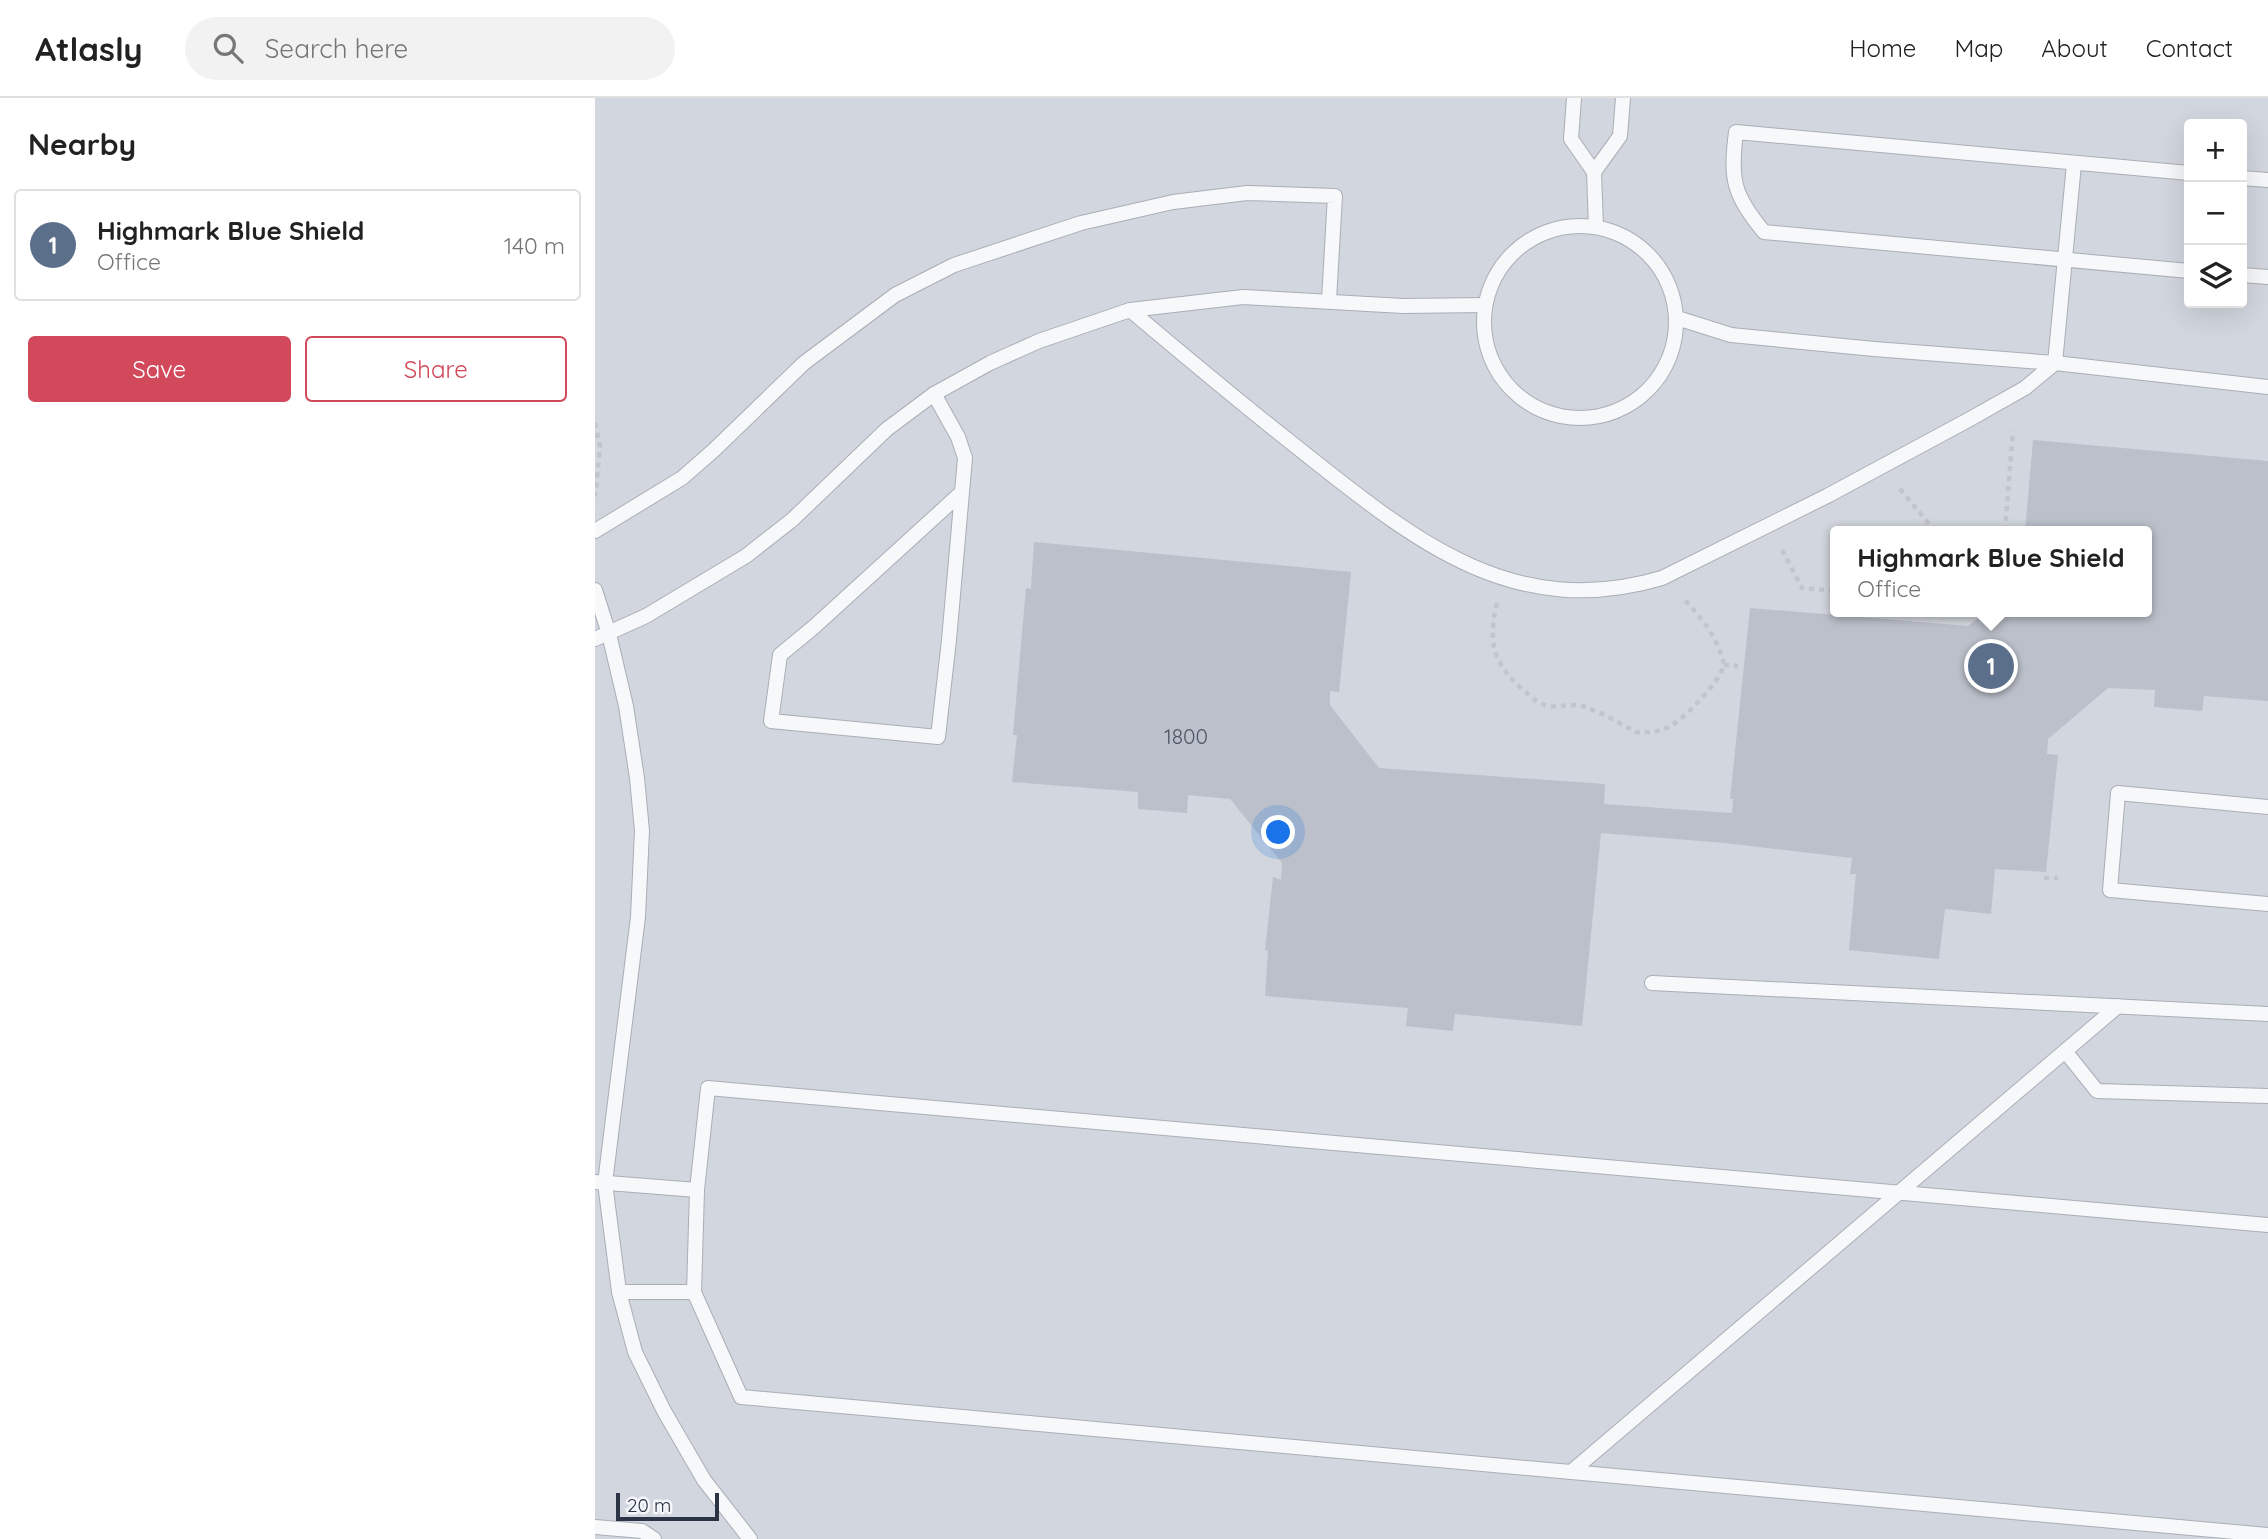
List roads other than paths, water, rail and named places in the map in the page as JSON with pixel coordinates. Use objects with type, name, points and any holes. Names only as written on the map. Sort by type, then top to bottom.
[{"type":"lane","points":[[1574,98],[1571,139],[1594,172],[1596,227]]},
{"type":"lane","points":[[1594,172],[1620,136],[1623,98]]},
{"type":"lane","points":[[2184,173],[1736,132],[1732,162],[1734,184],[1746,210],[1764,232],[2184,271]]},
{"type":"lane","points":[[1130,310],[1241,404],[1359,496],[1450,557],[1507,580],[1544,589],[1573,591],[1634,586],[1663,578],[1827,496],[2025,388],[2055,363],[2074,163]]},
{"type":"lane","points":[[2247,178],[2268,180]]},
{"type":"lane","points":[[595,530],[682,478],[804,363],[895,295],[954,265],[1081,223],[1173,202],[1247,192],[1335,196],[1329,300]]},
{"type":"lane","points":[[1571,226],[1596,227],[1621,235],[1643,249],[1660,269],[1672,292],[1677,318],[1672,350],[1658,379],[1635,402],[1606,416],[1573,419],[1542,411],[1524,400],[1515,394],[1494,369],[1484,337],[1485,305],[1493,281],[1506,260],[1525,243],[1547,232],[1571,226]]},
{"type":"lane","points":[[2247,276],[2268,278]]},
{"type":"lane","points":[[602,636],[703,584],[746,556],[792,520],[887,429],[934,394],[990,363],[1039,341],[1130,310],[1243,297],[1403,306],[1485,305]]},
{"type":"lane","points":[[1677,318],[1731,335],[2055,363],[2268,387]]},
{"type":"lane","points":[[934,394],[958,437],[965,458],[938,737],[771,721],[780,655],[961,493]]},
{"type":"lane","points":[[595,590],[602,636],[626,706],[638,778],[642,831],[638,916],[600,1182],[619,1292],[635,1352],[664,1411],[704,1480],[750,1539]]},
{"type":"lane","points":[[2268,807],[2118,793],[2110,890],[2268,904]]},
{"type":"lane","points":[[1652,983],[2268,1014]]},
{"type":"lane","points":[[1571,1472],[2118,1006]]},
{"type":"lane","points":[[2065,1051],[2097,1091],[2268,1097]]},
{"type":"lane","points":[[2268,1225],[708,1088],[697,1190],[694,1292],[741,1397],[2268,1535]]},
{"type":"lane","points":[[600,1182],[697,1190]]},
{"type":"lane","points":[[619,1292],[694,1292]]},
{"type":"lane","points":[[595,1527],[642,1531],[655,1539]]},
{"type":"place","name":"Highmark Blue Shield","points":[[1991,666]]}]
